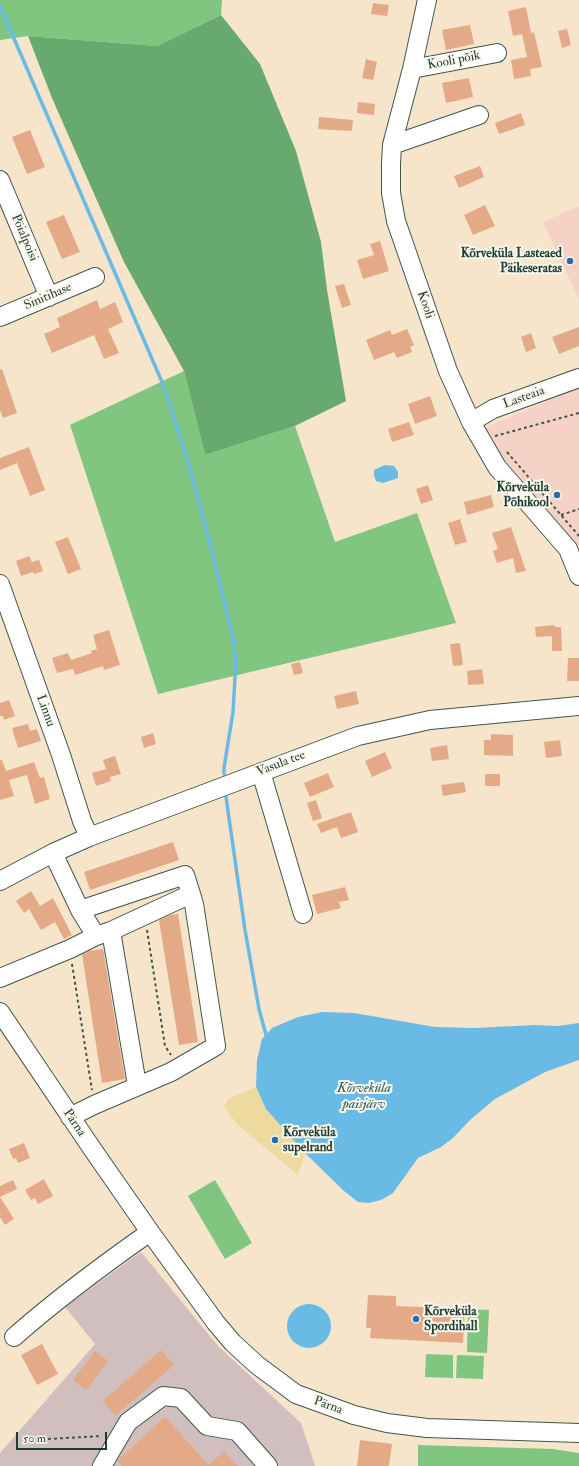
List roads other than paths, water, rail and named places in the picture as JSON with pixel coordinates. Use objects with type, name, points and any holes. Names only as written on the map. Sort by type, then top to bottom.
[{"type":"street","name":"Kooli","points":[[427,0],[412,69],[392,145],[390,164],[390,193],[396,221],[448,371],[497,467],[568,549],[579,576]]},
{"type":"street","name":"Kooli põik","points":[[412,69],[496,53]]},
{"type":"street","points":[[392,145],[479,116]]},
{"type":"street","name":"Pöialpoisi","points":[[0,180],[49,297]]},
{"type":"street","name":"Sinitihase","points":[[0,317],[95,276]]},
{"type":"street","name":"Lasteaia","points":[[474,420],[493,409],[579,378]]},
{"type":"street","name":"Linnu","points":[[0,584],[61,755],[82,821],[89,837]]},
{"type":"street","name":"Vasula tee","points":[[0,881],[53,853],[89,837],[358,736],[390,727],[430,720],[579,706]]},
{"type":"street","points":[[262,772],[303,914]]},
{"type":"street","points":[[53,853],[80,910],[103,934],[137,1085]]},
{"type":"street","points":[[70,1118],[94,1104],[182,1066],[216,1046],[194,904],[186,875],[80,910]]},
{"type":"street","points":[[0,978],[70,949],[191,894]]},
{"type":"street","name":"Pärna","points":[[2,1019],[150,1232],[216,1323],[233,1343],[257,1365],[296,1394],[354,1415],[387,1423],[427,1428],[579,1433]]},
{"type":"street","points":[[14,1337],[90,1274],[150,1232]]},
{"type":"street","points":[[102,1466],[128,1422],[163,1396],[181,1398],[207,1426],[237,1431],[268,1466]]},
{"type":"water","points":[[385,465],[394,466],[398,472],[398,478],[383,483],[376,481],[374,470]]},
{"type":"water","name":"Kõrveküla paisjärv","points":[[322,1012],[354,1013],[435,1027],[474,1028],[535,1025],[558,1026],[579,1023],[579,1060],[545,1072],[495,1099],[470,1120],[453,1138],[441,1147],[418,1158],[393,1193],[381,1200],[369,1203],[358,1202],[344,1191],[305,1153],[266,1109],[256,1087],[257,1060],[262,1039],[272,1028],[298,1017]]},
{"type":"water","points":[[309,1304],[321,1308],[327,1314],[331,1326],[327,1338],[321,1344],[309,1348],[297,1344],[291,1338],[287,1326],[291,1314],[297,1308]]},
{"type":"waterway","points":[[0,6],[162,382],[183,445],[233,637],[236,660],[233,712],[224,774]]},
{"type":"waterway","points":[[226,797],[245,930],[259,1009],[266,1035]]},
{"type":"place","name":"Kõrveküla Lasteaed Päikeseratas","points":[[570,261]]},
{"type":"place","name":"Kõrveküla Põhikool","points":[[557,495]]},
{"type":"place","name":"Kõrveküla supelrand","points":[[275,1140]]},
{"type":"place","name":"Kõrveküla Spordihall","points":[[416,1319]]}]
